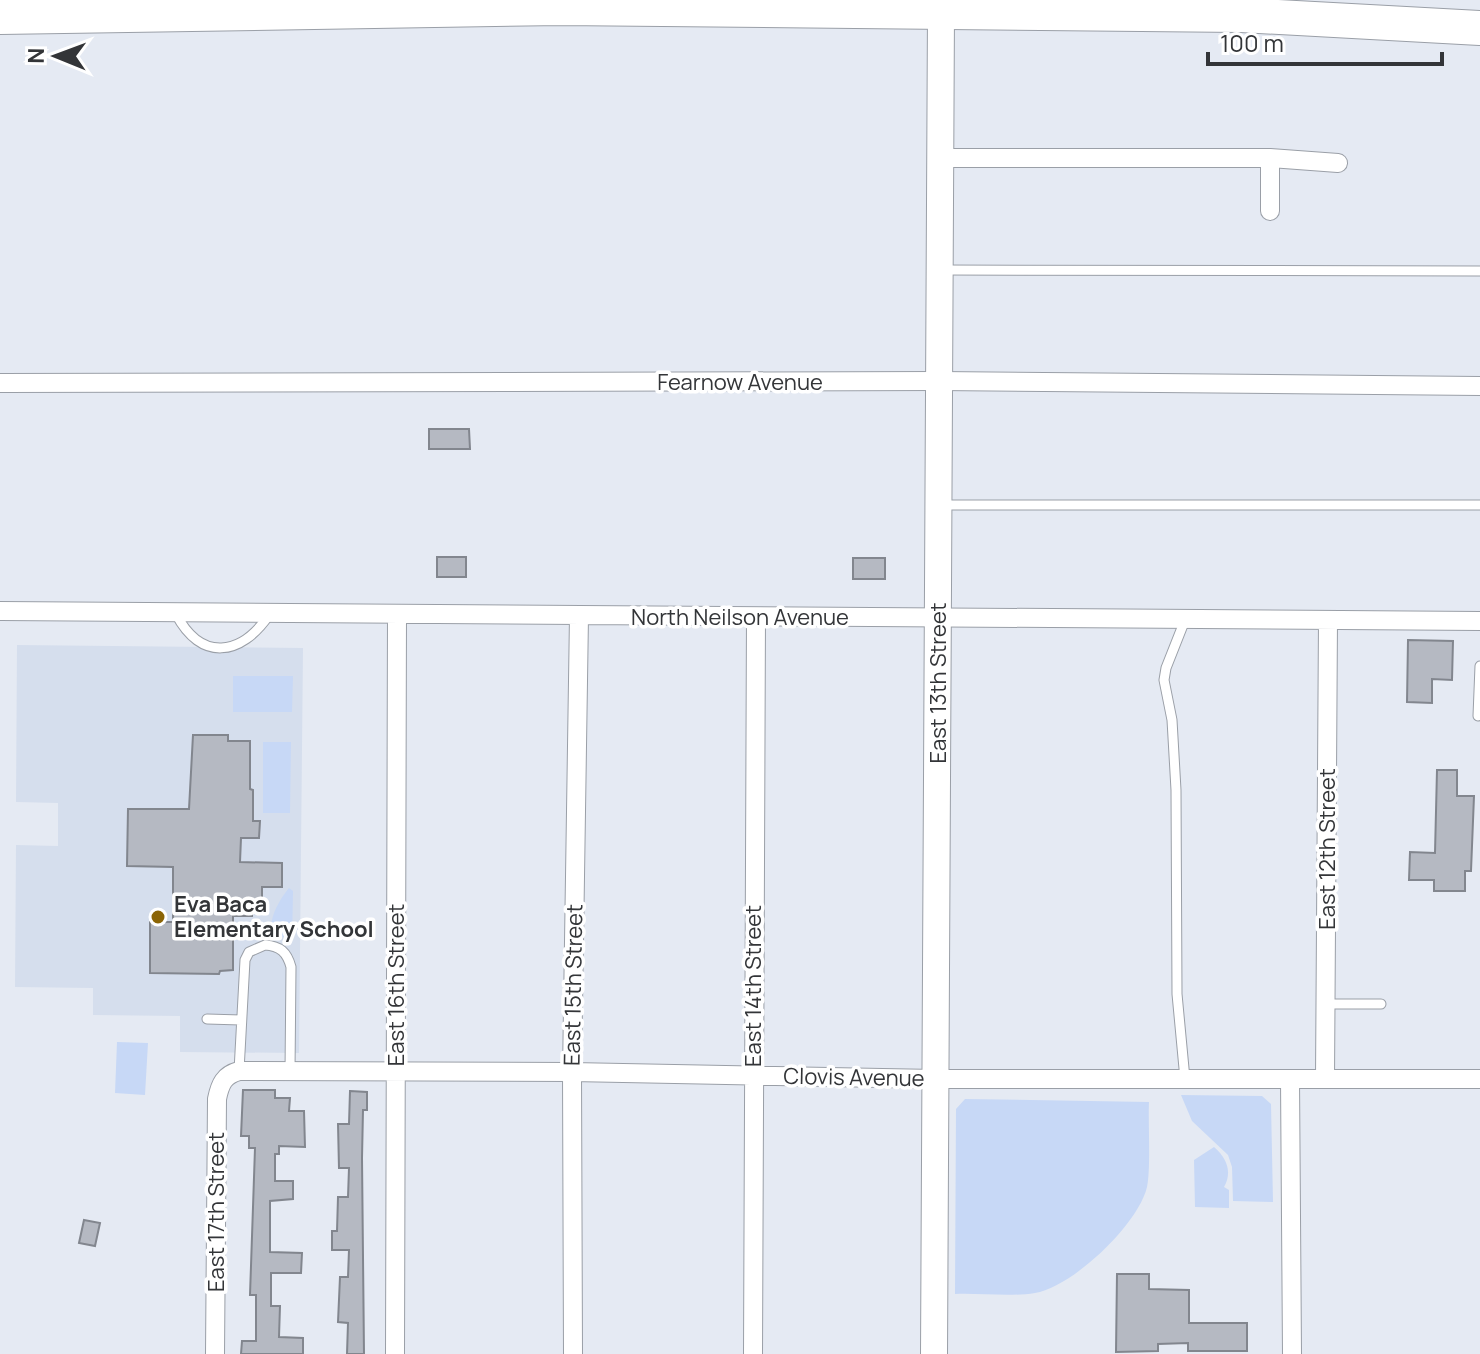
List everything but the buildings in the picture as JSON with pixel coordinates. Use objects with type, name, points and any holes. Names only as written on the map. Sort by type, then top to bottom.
[{"type":"highway","points":[[0,17],[561,8],[940,6],[1241,15],[1480,28]]},
{"type":"highway","points":[[0,33],[164,16]]},
{"type":"street","name":"East 13th Street","points":[[934,1354],[940,6]]},
{"type":"street","points":[[940,158],[1270,158],[1338,163]]},
{"type":"street","points":[[1270,158],[1270,211]]},
{"type":"street","name":"Fearnow Avenue","points":[[0,383],[939,381],[1480,386]]},
{"type":"street","name":"North Neilson Avenue","points":[[0,611],[1480,621]]},
{"type":"street","name":"East 16th Street","points":[[395,1354],[397,615]]},
{"type":"street","name":"East 15th Street","points":[[573,1354],[572,1072],[579,616]]},
{"type":"street","name":"East 14th Street","points":[[753,1354],[756,617]]},
{"type":"street","name":"East 12th Street","points":[[1325,1079],[1328,620]]},
{"type":"street","name":"Clovis Avenue","points":[[234,1072],[572,1072],[936,1079],[1480,1079]]},
{"type":"street","name":"East 17th Street","points":[[215,1354],[217,1099],[220,1086],[234,1072]]},
{"type":"street","points":[[1290,1079],[1292,1354]]},
{"type":"lane","points":[[939,270],[1480,271]]},
{"type":"lane","points":[[938,505],[1480,505]]},
{"type":"lane","points":[[176,614],[183,628],[196,640],[227,648],[250,639],[269,615]]},
{"type":"lane","points":[[1185,1079],[1177,994],[1176,790],[1172,720],[1164,680],[1186,619]]},
{"type":"lane","points":[[1478,716],[1480,666]]},
{"type":"lane","points":[[234,1072],[243,971],[249,952],[265,945],[281,949],[291,967],[290,1072]]},
{"type":"lane","points":[[1325,1004],[1381,1004]]},
{"type":"lane","points":[[207,1019],[241,1020]]},
{"type":"shaded area","name":"Eva Baca Elementary School","points":[[17,645],[303,648],[299,1053],[180,1052],[180,1016],[93,1015],[93,988],[15,987],[16,845],[58,846],[58,803],[16,802]]},
{"type":"shaded area","points":[[233,676],[293,676],[292,712],[233,712]]},
{"type":"shaded area","points":[[263,742],[291,742],[290,813],[263,813]]},
{"type":"shaded area","points":[[289,888],[293,891],[292,942],[272,927],[276,909]]},
{"type":"shaded area","points":[[117,1042],[148,1043],[145,1095],[115,1093]]},
{"type":"shaded area","points":[[1181,1095],[1262,1096],[1271,1104],[1273,1202],[1233,1201],[1232,1167],[1228,1155],[1192,1121]]},
{"type":"shaded area","points":[[965,1099],[1149,1102],[1148,1179],[1141,1202],[1131,1219],[1102,1252],[1050,1288],[1025,1294],[955,1294],[956,1109]]},
{"type":"shaded area","points":[[1214,1147],[1227,1166],[1228,1177],[1224,1187],[1229,1190],[1229,1208],[1195,1207],[1194,1160]]},
{"type":"place","name":"Eva Baca Elementary School","points":[[158,917]]}]
